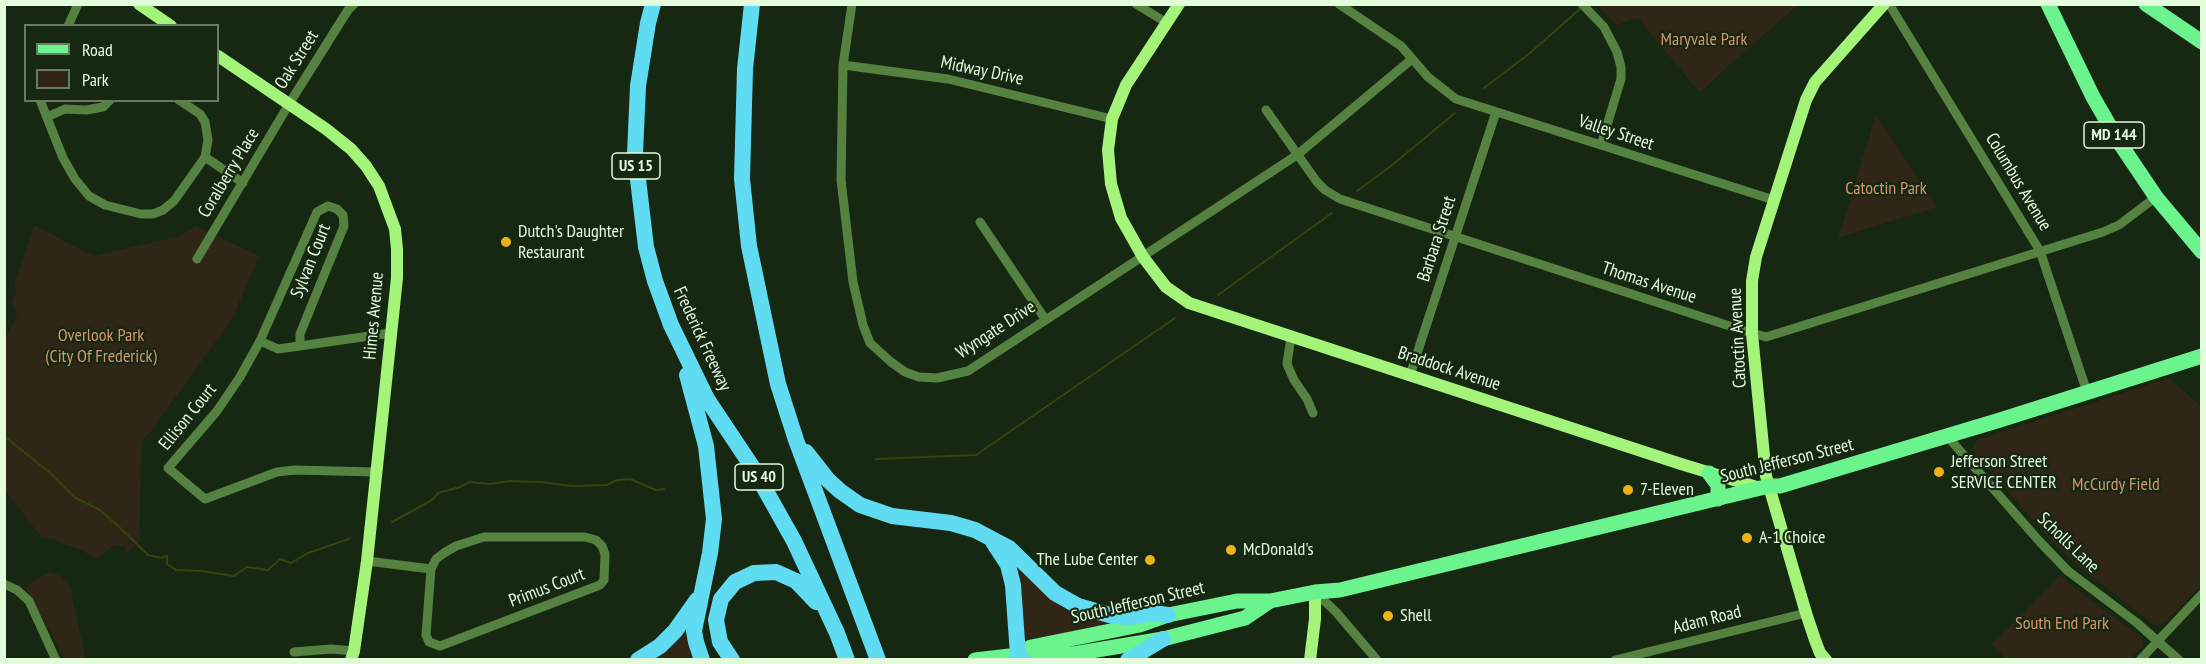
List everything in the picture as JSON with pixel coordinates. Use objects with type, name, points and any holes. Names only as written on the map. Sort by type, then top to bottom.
[{"type":"highway","name":"Frederick Freeway","points":[[652,4],[638,86],[635,154],[646,248],[655,281],[671,325],[707,399],[753,468],[794,541],[837,633],[846,660]]},
{"type":"highway","points":[[752,4],[745,69],[742,179],[749,246],[762,316],[778,384],[796,440],[878,660]]},
{"type":"highway","name":"US 15","points":[[638,660],[660,646],[675,631],[696,601],[702,588],[710,553],[714,519],[706,446],[692,390],[671,325]]},
{"type":"highway","points":[[796,440],[828,480],[860,505],[892,516],[963,526],[989,536],[1009,548],[1055,593],[1078,606],[1113,616],[1131,617],[1153,613],[1168,615]]},
{"type":"highway","points":[[989,536],[1008,565],[1023,658]]},
{"type":"highway","points":[[732,660],[720,642],[717,631],[717,610],[727,590],[735,582],[754,573],[776,572],[796,581],[814,598],[837,633]]},
{"type":"highway","points":[[702,588],[694,631],[702,660]]},
{"type":"highway","points":[[1128,660],[1163,639]]},
{"type":"main road","name":"MD 144","points":[[2048,4],[2098,106],[2136,170],[2202,252]]},
{"type":"main road","points":[[2146,4],[2202,42]]},
{"type":"main road","name":"South Jefferson Street","points":[[975,660],[1023,658],[1031,647],[1140,625],[1168,615],[1237,601],[1270,601],[1315,592],[1340,590],[1765,487],[1780,486],[2202,356]]},
{"type":"main road","points":[[1709,473],[1718,485],[1718,499]]},
{"type":"main road","name":"South Jefferson Street","points":[[1037,660],[1163,639],[1245,618],[1270,601]]},
{"type":"street","points":[[69,24],[78,4]]},
{"type":"street","points":[[139,4],[168,24]]},
{"type":"street","name":"Oak Street","points":[[288,104],[354,4]]},
{"type":"street","name":"Wyngate Drive","points":[[852,4],[843,65],[841,180],[853,282],[863,325],[870,343],[880,354],[905,372],[919,377],[937,378],[968,371],[1297,155],[1412,59]]},
{"type":"street","points":[[1136,4],[1167,22]]},
{"type":"street","name":"Braddock Avenue","points":[[1179,4],[1126,85],[1112,119],[1108,167],[1114,199],[1121,218],[1143,257],[1166,287],[1179,298],[1291,337],[1709,473],[1765,487]]},
{"type":"street","points":[[1339,4],[1401,46],[1412,59]]},
{"type":"street","points":[[1582,4],[1598,19],[1612,40],[1621,67],[1621,78],[1601,145]]},
{"type":"street","name":"Catoctin Avenue","points":[[1826,660],[1820,653],[1765,487],[1766,476],[1752,334],[1751,305],[1754,269],[1810,91],[1815,82],[1884,4]]},
{"type":"street","name":"Columbus Avenue","points":[[1889,4],[2040,251],[2087,392]]},
{"type":"street","name":"Himes Avenue","points":[[219,57],[326,129],[351,149],[379,186],[394,228],[397,249],[391,333],[367,561],[353,655]]},
{"type":"street","name":"Valley Street","points":[[1412,59],[1449,95],[1774,200]]},
{"type":"street","name":"Midway Drive","points":[[843,65],[948,79],[1112,119]]},
{"type":"street","points":[[41,102],[63,158],[88,196],[123,211],[141,214],[153,214],[163,210],[187,185],[205,158],[208,140],[205,122],[200,114],[182,102]]},
{"type":"street","points":[[47,117],[65,109],[86,110],[103,106],[108,102]]},
{"type":"street","name":"Coralberry Place","points":[[197,259],[288,104]]},
{"type":"street","name":"Thomas Avenue","points":[[1266,110],[1317,182],[1340,199],[1766,337],[2103,232],[2119,225],[2156,197]]},
{"type":"street","name":"Barbara Street","points":[[1410,375],[1496,112]]},
{"type":"street","points":[[205,158],[243,183]]},
{"type":"street","name":"Sylvan Court","points":[[260,341],[317,212],[328,206],[337,209],[343,215],[344,226],[300,334],[300,346]]},
{"type":"street","points":[[980,222],[1045,319]]},
{"type":"street","points":[[260,341],[278,349],[391,333]]},
{"type":"street","points":[[1291,337],[1287,364],[1313,413]]},
{"type":"street","name":"Ellison Court","points":[[260,341],[240,377],[217,411],[168,468],[205,499],[277,472],[295,470],[375,472]]},
{"type":"street","name":"Scholls Lane","points":[[1947,436],[2060,564],[2159,640],[2179,660]]},
{"type":"street","name":"Primus Court","points":[[484,537],[585,537],[596,540],[602,546],[605,554],[604,580],[600,585],[440,646],[429,642],[426,635],[431,569],[436,559],[444,553],[456,546],[484,537]]},
{"type":"street","points":[[367,561],[431,569]]},
{"type":"street","points":[[6,583],[29,602],[56,660]]},
{"type":"street","points":[[1310,660],[1315,619],[1315,592]]},
{"type":"street","points":[[1315,592],[1336,612],[1377,660]]},
{"type":"street","points":[[2140,660],[2202,594]]},
{"type":"street","name":"Adam Road","points":[[1615,660],[1806,613]]},
{"type":"street","points":[[294,652],[331,649],[353,655]]},
{"type":"green space","name":"Maryvale Park","points":[[1598,5],[1798,5],[1700,93],[1638,18],[1616,25]]},
{"type":"green space","name":"Catoctin Park","points":[[1876,115],[1937,207],[1838,238]]},
{"type":"green space","name":"Overlook Park (City Of Frederick)","points":[[34,225],[93,256],[180,236],[196,226],[259,256],[232,319],[142,441],[139,541],[126,554],[124,546],[118,545],[111,547],[99,558],[94,558],[80,549],[54,539],[41,537],[5,490],[5,338],[17,317],[12,301],[17,292],[14,285]]},
{"type":"green space","name":"McCurdy Field","points":[[2169,378],[2201,406],[2202,584],[2167,621],[2159,625],[2153,624],[2054,544],[1974,453],[1974,447],[1977,440]]},
{"type":"green space","points":[[1016,560],[1115,622],[1065,634],[1026,639]]},
{"type":"green space","points":[[49,572],[61,576],[70,587],[86,659],[65,659],[25,587]]},
{"type":"green space","name":"South End Park","points":[[2059,576],[2142,638],[2143,646],[2130,659],[2007,659],[1992,644]]},
{"type":"green space","points":[[687,621],[696,659],[647,660]]},
{"type":"waterway","points":[[1484,88],[1530,53],[1581,8]]},
{"type":"waterway","points":[[1357,191],[1455,113]]},
{"type":"waterway","points":[[1218,295],[1332,213]]},
{"type":"waterway","points":[[876,459],[976,455],[1175,318]]},
{"type":"waterway","points":[[4,436],[49,472],[74,497],[100,510],[148,555],[161,558],[167,556],[167,564],[176,570],[234,576],[247,567],[268,570],[280,559],[291,563],[308,553],[349,539]]},
{"type":"waterway","points":[[392,522],[432,500],[438,493],[470,482],[491,484],[509,481],[540,482],[572,486],[607,485],[617,480],[630,479],[656,490],[664,489]]},
{"type":"place","name":"Dutch's Daughter Restaurant","points":[[506,242]]},
{"type":"place","name":"Jefferson Street SERVICE CENTER","points":[[1939,472]]},
{"type":"place","name":"7-Eleven","points":[[1628,490]]},
{"type":"place","name":"A-1 Choice","points":[[1747,538]]},
{"type":"place","name":"McDonald's","points":[[1231,550]]},
{"type":"place","name":"The Lube Center","points":[[1150,560]]},
{"type":"place","name":"Shell","points":[[1388,616]]}]
